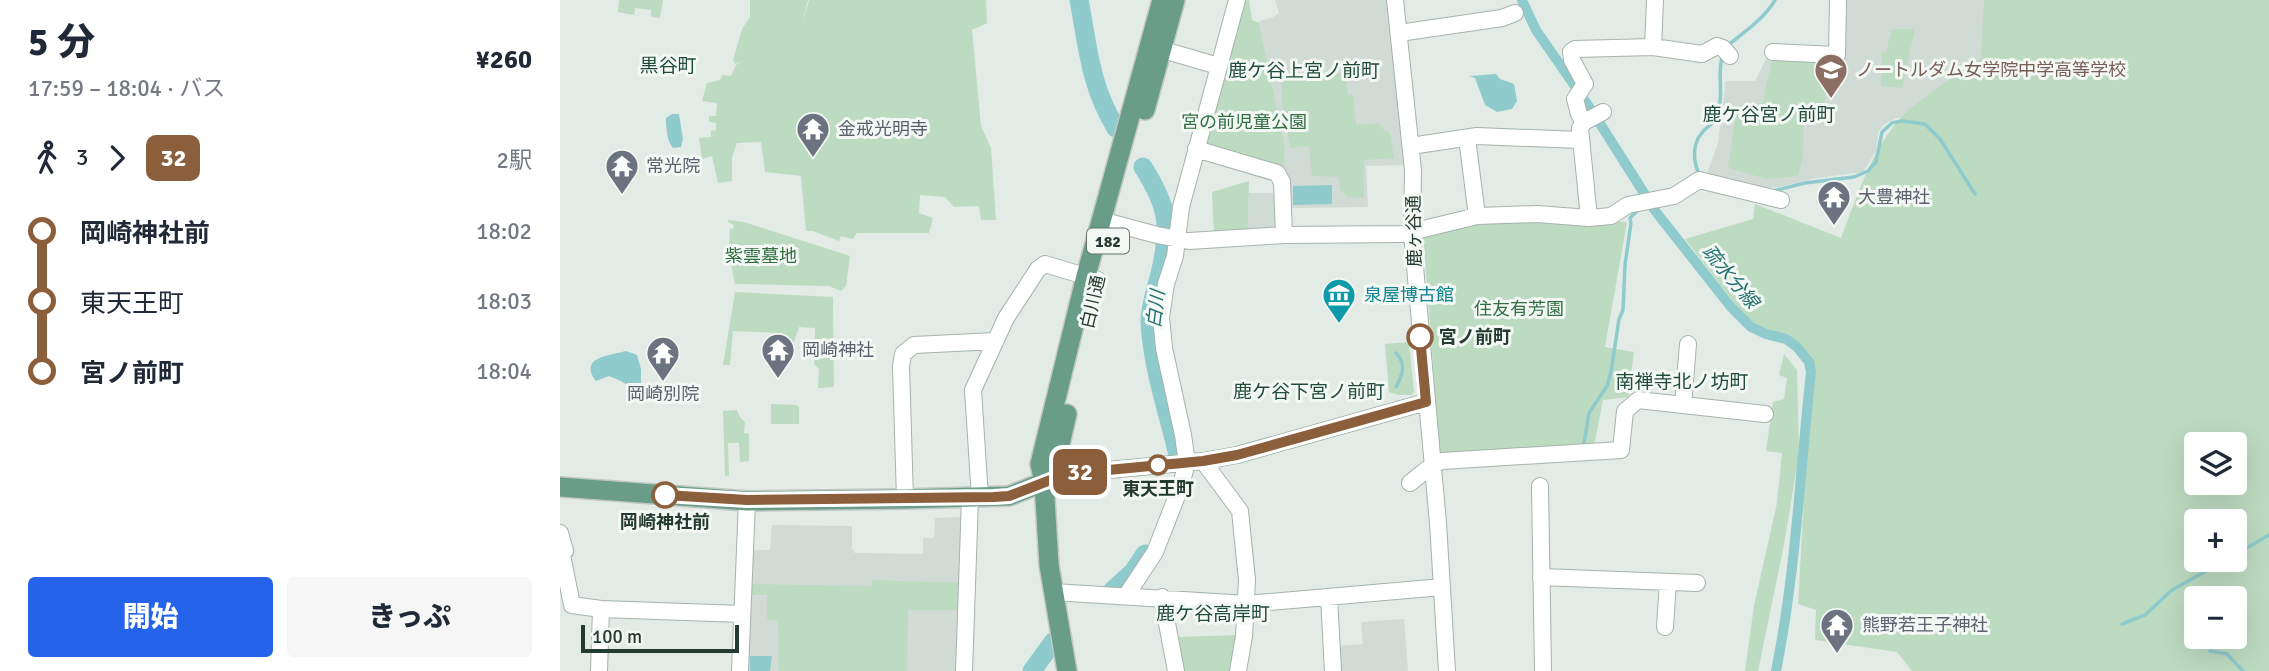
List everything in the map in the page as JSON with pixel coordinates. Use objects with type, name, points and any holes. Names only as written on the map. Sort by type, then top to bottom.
[{"type":"main road","name":"白川通","points":[[1156,47],[1161,0]]},
{"type":"main road","name":"白川通","points":[[1067,671],[1049,565],[1044,482],[1040,464],[1156,47],[1175,0]]},
{"type":"main road","points":[[560,487],[747,500],[905,499],[1009,496],[1044,482]]},
{"type":"street","points":[[1237,0],[1181,207],[1169,237],[1161,317],[1164,348],[1184,435],[1195,462],[1240,511],[1247,604],[1238,671]]},
{"type":"street","name":"鹿ヶ谷通","points":[[1395,0],[1411,146],[1412,233],[1447,671]]},
{"type":"street","points":[[1653,47],[1655,0]]},
{"type":"street","points":[[1773,52],[1838,55],[1838,0]]},
{"type":"street","points":[[1399,33],[1502,18],[1515,13]]},
{"type":"street","points":[[1588,218],[1580,128],[1595,116],[1579,114],[1574,99],[1586,84],[1572,60],[1571,52],[1575,48],[1653,47],[1702,54],[1717,46],[1727,52]]},
{"type":"street","points":[[1156,47],[1218,66]]},
{"type":"street","points":[[1411,146],[1477,136],[1580,140]]},
{"type":"street","points":[[1467,138],[1477,216]]},
{"type":"street","points":[[1196,149],[1277,173],[1282,182],[1284,235]]},
{"type":"street","points":[[1106,222],[1169,237],[1412,233],[1477,216],[1611,216],[1628,205],[1674,196],[1699,180],[1781,200]]},
{"type":"street","points":[[964,671],[975,498],[973,390],[1006,318],[1038,269],[1045,264],[1092,278]]},
{"type":"street","points":[[905,499],[902,354],[915,345],[995,341]]},
{"type":"street","points":[[1683,405],[1688,344]]},
{"type":"street","points":[[1410,483],[1442,461],[1621,450],[1625,411],[1638,400],[1765,414]]},
{"type":"street","points":[[1044,482],[1066,474],[1195,462],[1237,455],[1426,402]]},
{"type":"street","points":[[1126,596],[1155,552],[1181,488],[1195,462]]},
{"type":"street","points":[[1540,486],[1543,671]]},
{"type":"street","points":[[740,671],[747,500]]},
{"type":"street","points":[[560,533],[565,551],[561,555],[572,605],[601,609],[742,614]]},
{"type":"street","points":[[1541,577],[1697,583]]},
{"type":"street","points":[[1665,627],[1668,582]]},
{"type":"street","points":[[1053,592],[1247,604],[1442,587]]},
{"type":"street","points":[[1162,597],[1176,671]]},
{"type":"street","points":[[1329,597],[1333,671]]},
{"type":"street","points":[[598,671],[601,609]]},
{"type":"shaded area","points":[[1275,0],[1387,0],[1405,165],[1366,166],[1368,207],[1286,208],[1283,178],[1285,146],[1259,23],[1279,13]]},
{"type":"shaded area","name":"ノートルダム女学院中学高等学校","points":[[1843,0],[1984,0],[1984,44],[1978,76],[1910,118],[1896,118],[1883,125],[1878,133],[1876,151],[1863,172],[1761,188],[1707,174],[1718,143],[1726,81],[1755,81],[1767,57],[1842,57]]},
{"type":"shaded area","points":[[1249,193],[1277,193],[1278,229],[1248,234]]},
{"type":"shaded area","points":[[960,517],[964,520],[959,671],[744,671],[751,550],[770,550],[772,525],[852,526],[852,549],[855,553],[923,554],[923,538],[934,538],[935,518]]},
{"type":"shaded area","points":[[1404,619],[1408,671],[1339,671],[1338,646],[1363,644],[1361,622]]},
{"type":"green space","points":[[619,0],[663,0],[660,18],[651,17],[651,10],[635,8],[634,15],[618,12]]},
{"type":"green space","points":[[750,0],[808,0],[802,25],[809,0],[986,0],[987,23],[972,30],[981,126],[991,148],[996,220],[981,220],[979,206],[954,207],[945,197],[920,195],[919,213],[933,218],[929,233],[857,233],[853,239],[841,236],[839,241],[806,231],[801,176],[765,172],[761,142],[737,143],[732,157],[732,181],[718,183],[712,156],[702,159],[699,138],[711,137],[711,131],[716,130],[716,123],[709,122],[709,116],[716,116],[717,103],[702,101],[707,83],[720,80],[722,75],[731,76],[736,65],[742,61],[735,64],[733,60],[742,29],[750,17]]},
{"type":"green space","name":"宮の前児童公園","points":[[1249,0],[1252,20],[1259,23],[1285,146],[1284,171],[1213,150],[1203,139],[1244,1]]},
{"type":"green space","points":[[1984,0],[2269,0],[2269,671],[1912,671],[1897,652],[1815,640],[1816,610],[1798,604],[1812,359],[1747,319],[1685,239],[1753,219],[1755,204],[1841,238],[1877,152],[1898,121],[1927,95],[1981,58]]},
{"type":"green space","points":[[1892,29],[1915,29],[1902,88],[1881,86],[1882,52],[1886,52]]},
{"type":"green space","points":[[1772,59],[1826,61],[1825,107],[1804,107],[1803,157],[1798,176],[1767,179],[1728,168],[1737,106],[1763,102]]},
{"type":"green space","points":[[1345,73],[1348,95],[1353,95],[1356,125],[1379,123],[1390,133],[1394,158],[1364,160],[1364,197],[1349,198],[1340,190],[1339,177],[1312,176],[1309,146],[1290,148],[1282,102],[1281,81]]},
{"type":"green space","points":[[1249,181],[1248,234],[1214,236],[1212,192]]},
{"type":"green space","name":"住友有芳園","points":[[1509,219],[1627,222],[1605,347],[1634,352],[1628,397],[1603,400],[1594,446],[1440,455],[1423,233]]},
{"type":"green space","name":"紫雲墓地","points":[[728,220],[744,222],[850,256],[846,286],[841,291],[829,286],[735,284],[730,259],[732,248],[729,247],[730,229],[733,229],[734,225]]},
{"type":"green space","points":[[735,292],[833,297],[834,387],[818,388],[819,369],[814,364],[815,328],[799,327],[794,342],[782,344],[782,333],[733,331],[730,365],[723,365]]},
{"type":"green space","points":[[1409,342],[1414,392],[1412,395],[1398,395],[1389,392],[1385,344]]},
{"type":"green space","points":[[1784,354],[1797,370],[1799,454],[1784,545],[1758,671],[1745,671],[1754,606],[1777,503],[1782,453],[1766,451],[1773,402],[1784,399],[1787,378],[1779,375]]},
{"type":"green space","points":[[771,404],[799,407],[799,424],[771,424]]},
{"type":"green space","points":[[737,410],[745,422],[744,433],[749,434],[749,461],[740,462],[739,443],[728,443],[729,476],[725,476],[723,411]]},
{"type":"green space","points":[[872,580],[958,583],[957,610],[908,610],[907,671],[779,671],[778,620],[767,620],[767,595],[751,595],[751,584],[872,586]]},
{"type":"green space","points":[[1238,635],[1232,671],[1182,671],[1177,637]]},
{"type":"water","points":[[1496,74],[1500,79],[1514,84],[1517,101],[1512,109],[1497,112],[1485,105],[1475,78],[1469,76]]},
{"type":"water","points":[[679,114],[683,139],[681,147],[673,148],[668,138],[666,118]]},
{"type":"water","points":[[1332,185],[1332,204],[1293,205],[1293,186]]},
{"type":"water","points":[[626,351],[637,355],[641,369],[641,394],[609,376],[596,381],[591,373],[593,362],[599,358]]},
{"type":"water","points":[[750,656],[772,656],[770,671],[750,671]]},
{"type":"waterway","name":"白川","points":[[1079,0],[1095,81],[1116,128]]},
{"type":"waterway","name":"疏水分線","points":[[1522,0],[1536,30],[1592,111],[1656,212],[1731,307],[1751,327],[1786,339],[1797,347],[1809,362],[1811,372],[1793,559],[1776,671]]},
{"type":"waterway","points":[[1726,47],[1759,20],[1775,0]]},
{"type":"waterway","points":[[1700,175],[1695,149],[1698,138],[1717,114],[1723,54]]},
{"type":"waterway","points":[[1773,191],[1805,183],[1854,177],[1868,171],[1876,162],[1882,132],[1892,123],[1902,121],[1925,124],[1940,139],[1975,194]]},
{"type":"waterway","name":"白川","points":[[1143,167],[1158,194],[1165,218],[1166,243],[1150,322],[1157,372],[1178,455]]},
{"type":"waterway","points":[[1581,447],[1589,413],[1607,386],[1611,372],[1619,319],[1623,310],[1630,218],[1638,210]]},
{"type":"waterway","points":[[1396,353],[1402,366],[1402,374],[1396,387]]},
{"type":"waterway","points":[[2247,548],[2269,535]]},
{"type":"waterway","name":"白川","points":[[1113,590],[1133,572],[1145,554]]},
{"type":"waterway","points":[[2122,624],[2145,615],[2172,590],[2204,572]]},
{"type":"waterway","name":"白川","points":[[1032,671],[1053,642]]},
{"type":"waterway","points":[[2210,651],[2227,654],[2243,671]]},
{"type":"bus line","name":"32","points":[[665,495],[747,500],[1009,496],[1066,474],[1203,461],[1237,455],[1426,402],[1420,337]]},
{"type":"place","name":"ノートルダム女学院中学高等学校","points":[[1831,100]]},
{"type":"place","name":"金戒光明寺","points":[[813,159]]},
{"type":"place","name":"常光院","points":[[622,196]]},
{"type":"place","name":"大豊神社","points":[[1834,227]]},
{"type":"place","name":"泉屋博古館","points":[[1339,325]]},
{"type":"place","name":"宮ノ前町","points":[[1420,337]]},
{"type":"place","name":"岡崎神社","points":[[778,380]]},
{"type":"place","name":"岡崎別院","points":[[663,383]]},
{"type":"place","name":"東天王町","points":[[1158,465]]},
{"type":"place","name":"岡崎神社前","points":[[665,495]]},
{"type":"place","name":"熊野若王子神社","points":[[1837,655]]},
{"type":"district","name":"黒谷町","points":[[668,65]]},
{"type":"district","name":"鹿ケ谷上宮ノ前町","points":[[1304,70]]},
{"type":"district","name":"鹿ケ谷宮ノ前町","points":[[1769,114]]},
{"type":"district","name":"南禅寺北ノ坊町","points":[[1682,381]]},
{"type":"district","name":"鹿ケ谷下宮ノ前町","points":[[1309,391]]},
{"type":"district","name":"鹿ケ谷高岸町","points":[[1213,613]]}]
